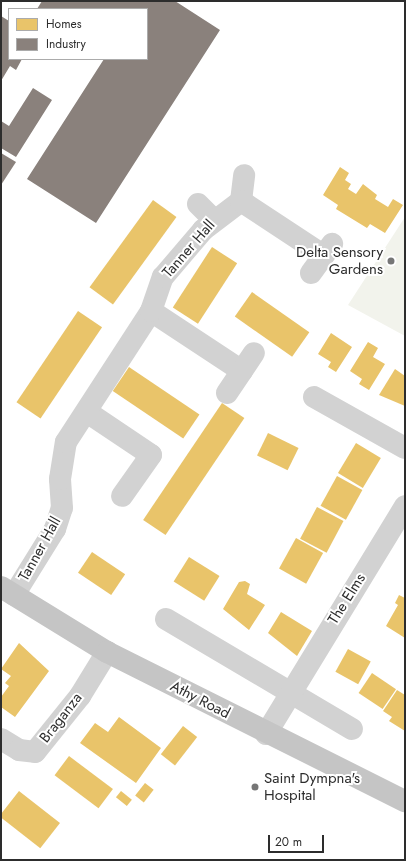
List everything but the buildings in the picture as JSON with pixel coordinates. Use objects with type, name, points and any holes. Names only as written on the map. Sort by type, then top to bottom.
[{"type":"main road","name":"Athy Road","points":[[7,591],[107,652],[266,734],[405,801]]},
{"type":"street","points":[[244,175],[241,201],[327,250],[310,273]]},
{"type":"street","name":"Tanner Hall","points":[[7,591],[55,529],[62,508],[60,479],[66,442],[151,312],[163,276],[214,220],[241,201]]},
{"type":"street","points":[[198,204],[214,220]]},
{"type":"street","points":[[151,312],[242,371]]},
{"type":"street","points":[[227,393],[254,353]]},
{"type":"street","points":[[314,397],[405,448]]},
{"type":"street","points":[[87,412],[151,455],[122,496]]},
{"type":"street","name":"The Elms","points":[[266,734],[290,691],[405,506]]},
{"type":"street","points":[[166,619],[352,729]]},
{"type":"street","name":"Braganza","points":[[1,739],[19,750],[35,752],[80,696],[107,652]]},
{"type":"shaded area","name":"Delta Sensory Gardens","points":[[405,217],[405,336],[348,305]]},
{"type":"place","name":"Delta Sensory Gardens","points":[[391,261]]},
{"type":"place","name":"Saint Dympna's Hospital","points":[[255,787]]}]
